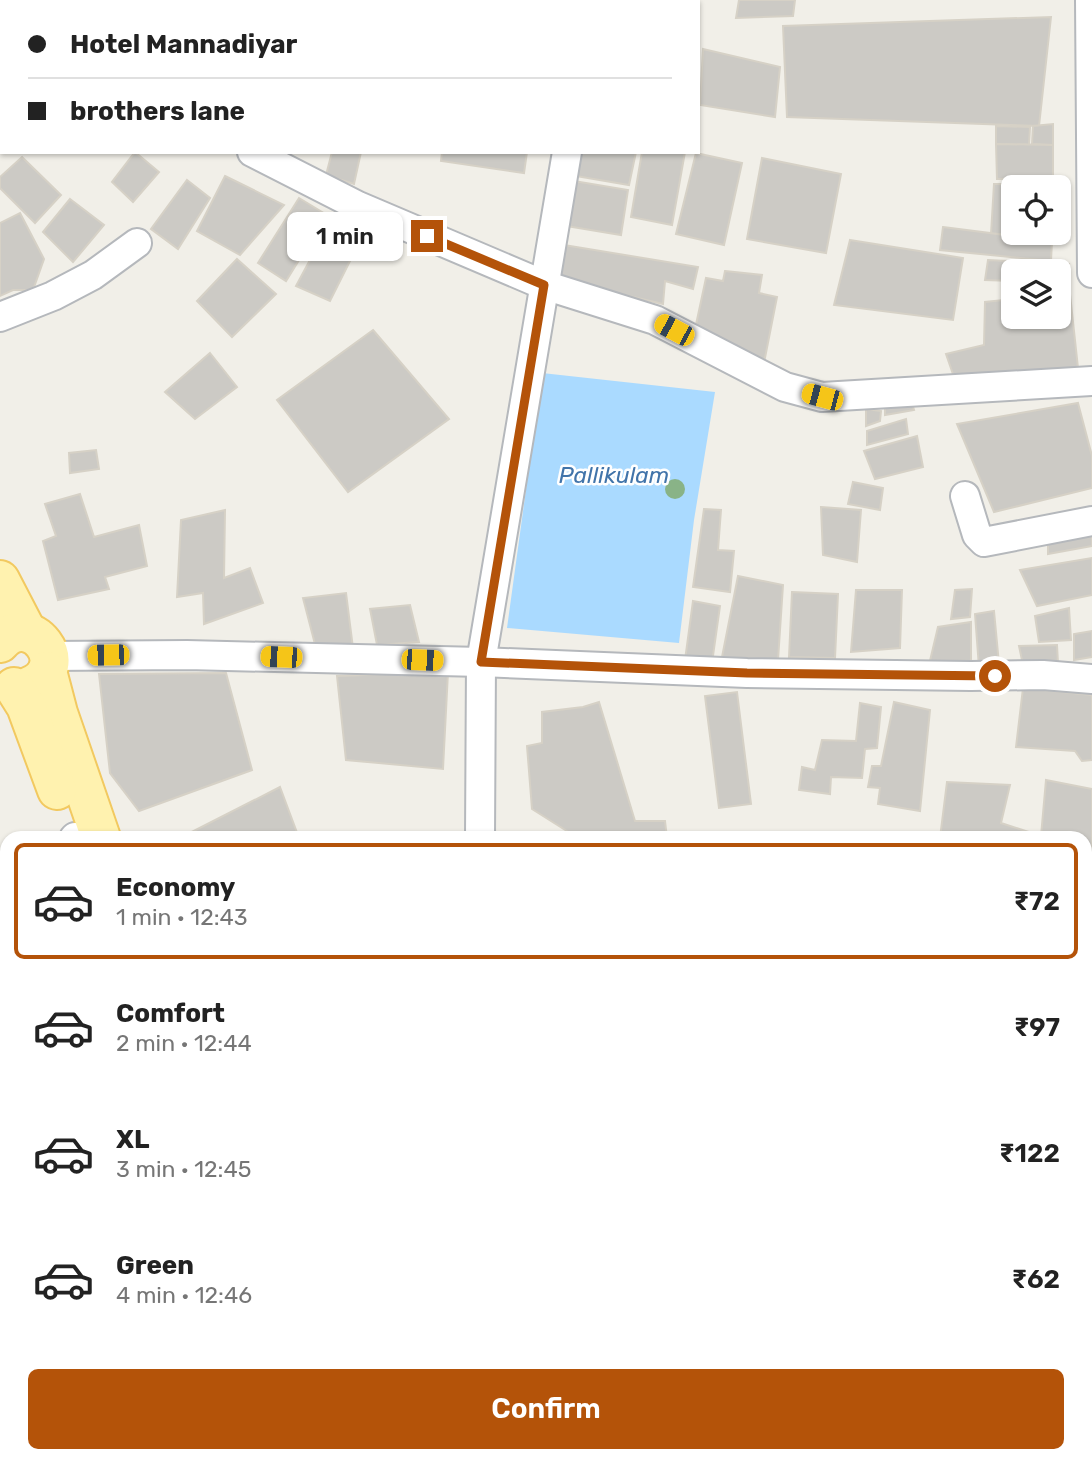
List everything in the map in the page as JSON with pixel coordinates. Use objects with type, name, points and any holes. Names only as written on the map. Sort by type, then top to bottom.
[{"type":"main road","points":[[0,580],[23,661],[26,706],[72,831]]},
{"type":"main road","points":[[23,661],[58,713],[99,831]]},
{"type":"street","points":[[1090,0],[1092,272]]},
{"type":"street","points":[[256,154],[358,205],[544,285],[655,320],[773,381],[822,397],[1092,381]]},
{"type":"street","points":[[480,831],[481,662],[567,154]]},
{"type":"street","points":[[0,317],[53,296],[93,275],[137,243]]},
{"type":"street","points":[[965,496],[977,535],[984,542],[1092,521]]},
{"type":"street","points":[[23,661],[187,655],[481,662],[747,673],[1042,675],[1092,679]]},
{"type":"water","name":"Pallikulam","points":[[542,373],[715,392],[694,520],[679,643],[507,628]]},
{"type":"building","points":[[739,0],[795,0],[793,16],[736,18]]},
{"type":"building","points":[[1051,17],[1039,126],[787,117],[783,26]]},
{"type":"building","points":[[703,49],[780,67],[775,117],[700,105]]},
{"type":"building","points":[[1053,124],[1053,145],[1032,144],[1033,126]]},
{"type":"building","points":[[996,126],[1030,127],[1029,145],[996,144]]},
{"type":"building","points":[[996,144],[1053,145],[1053,175],[1001,175],[1001,179],[997,179]]},
{"type":"building","points":[[133,154],[137,154],[159,172],[133,202],[112,182]]},
{"type":"building","points":[[331,154],[361,154],[354,184],[326,175]]},
{"type":"building","points":[[442,154],[527,154],[524,173],[441,161]]},
{"type":"building","points":[[575,154],[636,154],[629,185],[570,175]]},
{"type":"building","points":[[642,154],[685,154],[672,225],[631,217]]},
{"type":"building","points":[[696,154],[742,163],[724,245],[676,234]]},
{"type":"building","points":[[22,157],[61,195],[35,223],[0,188],[0,177]]},
{"type":"building","points":[[762,158],[841,174],[826,253],[747,239]]},
{"type":"building","points":[[225,176],[284,205],[240,255],[197,231]]},
{"type":"building","points":[[187,180],[210,198],[178,249],[151,229]]},
{"type":"building","points":[[568,180],[628,190],[621,235],[560,225]]},
{"type":"building","points":[[994,184],[1001,184],[1001,235],[991,234]]},
{"type":"building","points":[[299,198],[327,215],[286,281],[258,263]]},
{"type":"building","points":[[70,199],[104,225],[73,262],[43,232]]},
{"type":"building","points":[[20,213],[44,259],[33,290],[13,290],[0,296],[0,223]]},
{"type":"building","points":[[333,217],[364,233],[330,301],[296,286]]},
{"type":"building","points":[[943,227],[1001,234],[1001,245],[1052,245],[1051,259],[940,250]]},
{"type":"building","points":[[850,240],[963,258],[953,320],[834,305]]},
{"type":"building","points":[[564,245],[698,267],[693,289],[665,281],[663,304],[557,279]]},
{"type":"building","points":[[237,259],[276,294],[232,337],[197,301]]},
{"type":"building","points":[[988,260],[1001,261],[1001,281],[985,280]]},
{"type":"building","points":[[725,271],[762,275],[759,293],[777,297],[763,368],[694,334],[706,278],[723,281]]},
{"type":"building","points":[[1001,300],[1001,329],[1071,329],[1071,303],[1078,368],[955,380],[946,354],[984,345],[985,302]]},
{"type":"building","points":[[373,330],[449,419],[348,492],[277,400]]},
{"type":"building","points":[[210,353],[237,387],[195,419],[165,392]]},
{"type":"building","points":[[912,403],[914,410],[885,415],[885,408]]},
{"type":"building","points":[[1078,403],[1092,456],[1092,488],[994,512],[957,424]]},
{"type":"building","points":[[866,409],[881,411],[880,421],[866,426]]},
{"type":"building","points":[[906,419],[908,434],[867,445],[867,431]]},
{"type":"building","points":[[917,436],[923,467],[875,479],[864,451]]},
{"type":"building","points":[[96,450],[99,469],[70,473],[69,453]]},
{"type":"building","points":[[853,482],[883,488],[880,510],[848,504]]},
{"type":"building","points":[[80,494],[94,537],[139,525],[147,566],[105,577],[109,589],[58,600],[43,541],[56,536],[45,504]]},
{"type":"building","points":[[821,507],[861,510],[857,562],[823,555]]},
{"type":"building","points":[[704,509],[721,510],[718,550],[734,551],[730,592],[693,587]]},
{"type":"building","points":[[225,510],[224,578],[250,568],[263,603],[204,624],[203,593],[177,597],[181,520]]},
{"type":"building","points":[[1092,526],[1092,546],[1048,554],[1048,535]]},
{"type":"building","points":[[1092,558],[1092,595],[1037,606],[1020,570]]},
{"type":"building","points":[[738,576],[783,585],[778,660],[722,657]]},
{"type":"building","points":[[972,589],[970,617],[951,619],[955,590]]},
{"type":"building","points":[[856,590],[902,590],[900,648],[851,652]]},
{"type":"building","points":[[792,592],[838,594],[835,658],[789,657]]},
{"type":"building","points":[[346,593],[353,648],[317,652],[303,598]]},
{"type":"building","points":[[693,601],[720,606],[712,663],[685,660]]},
{"type":"building","points":[[410,605],[419,642],[377,645],[370,609]]},
{"type":"building","points":[[1069,608],[1071,640],[1039,642],[1035,616]]},
{"type":"building","points":[[994,611],[999,664],[979,667],[975,614]]},
{"type":"building","points":[[971,622],[971,665],[929,665],[938,627]]},
{"type":"building","points":[[1092,631],[1092,657],[1074,660],[1074,634]]},
{"type":"building","points":[[1057,645],[1058,663],[1023,665],[1019,646]]},
{"type":"building","points":[[448,672],[443,769],[346,760],[337,676]]},
{"type":"building","points":[[226,673],[252,770],[139,811],[110,773],[99,674]]},
{"type":"building","points":[[1023,688],[1092,695],[1092,760],[1082,761],[1075,751],[1016,747]]},
{"type":"building","points":[[737,692],[751,804],[719,808],[705,696]]},
{"type":"building","points":[[599,702],[635,821],[665,821],[666,831],[567,831],[532,809],[527,746],[542,743],[542,712],[583,707]]},
{"type":"building","points":[[894,702],[930,710],[920,811],[878,804],[880,788],[868,787],[872,766],[881,766]]},
{"type":"building","points":[[860,703],[881,707],[877,748],[865,749],[862,778],[831,777],[830,794],[799,790],[802,767],[815,770],[822,740],[856,741]]},
{"type":"building","points":[[1046,780],[1092,789],[1092,831],[1041,831]]},
{"type":"building","points":[[947,782],[1010,785],[1001,823],[1026,831],[941,831]]},
{"type":"building","points":[[280,787],[296,831],[194,831]]},
{"type":"route","points":[[427,236],[544,285],[481,662],[747,673],[995,676]]}]
